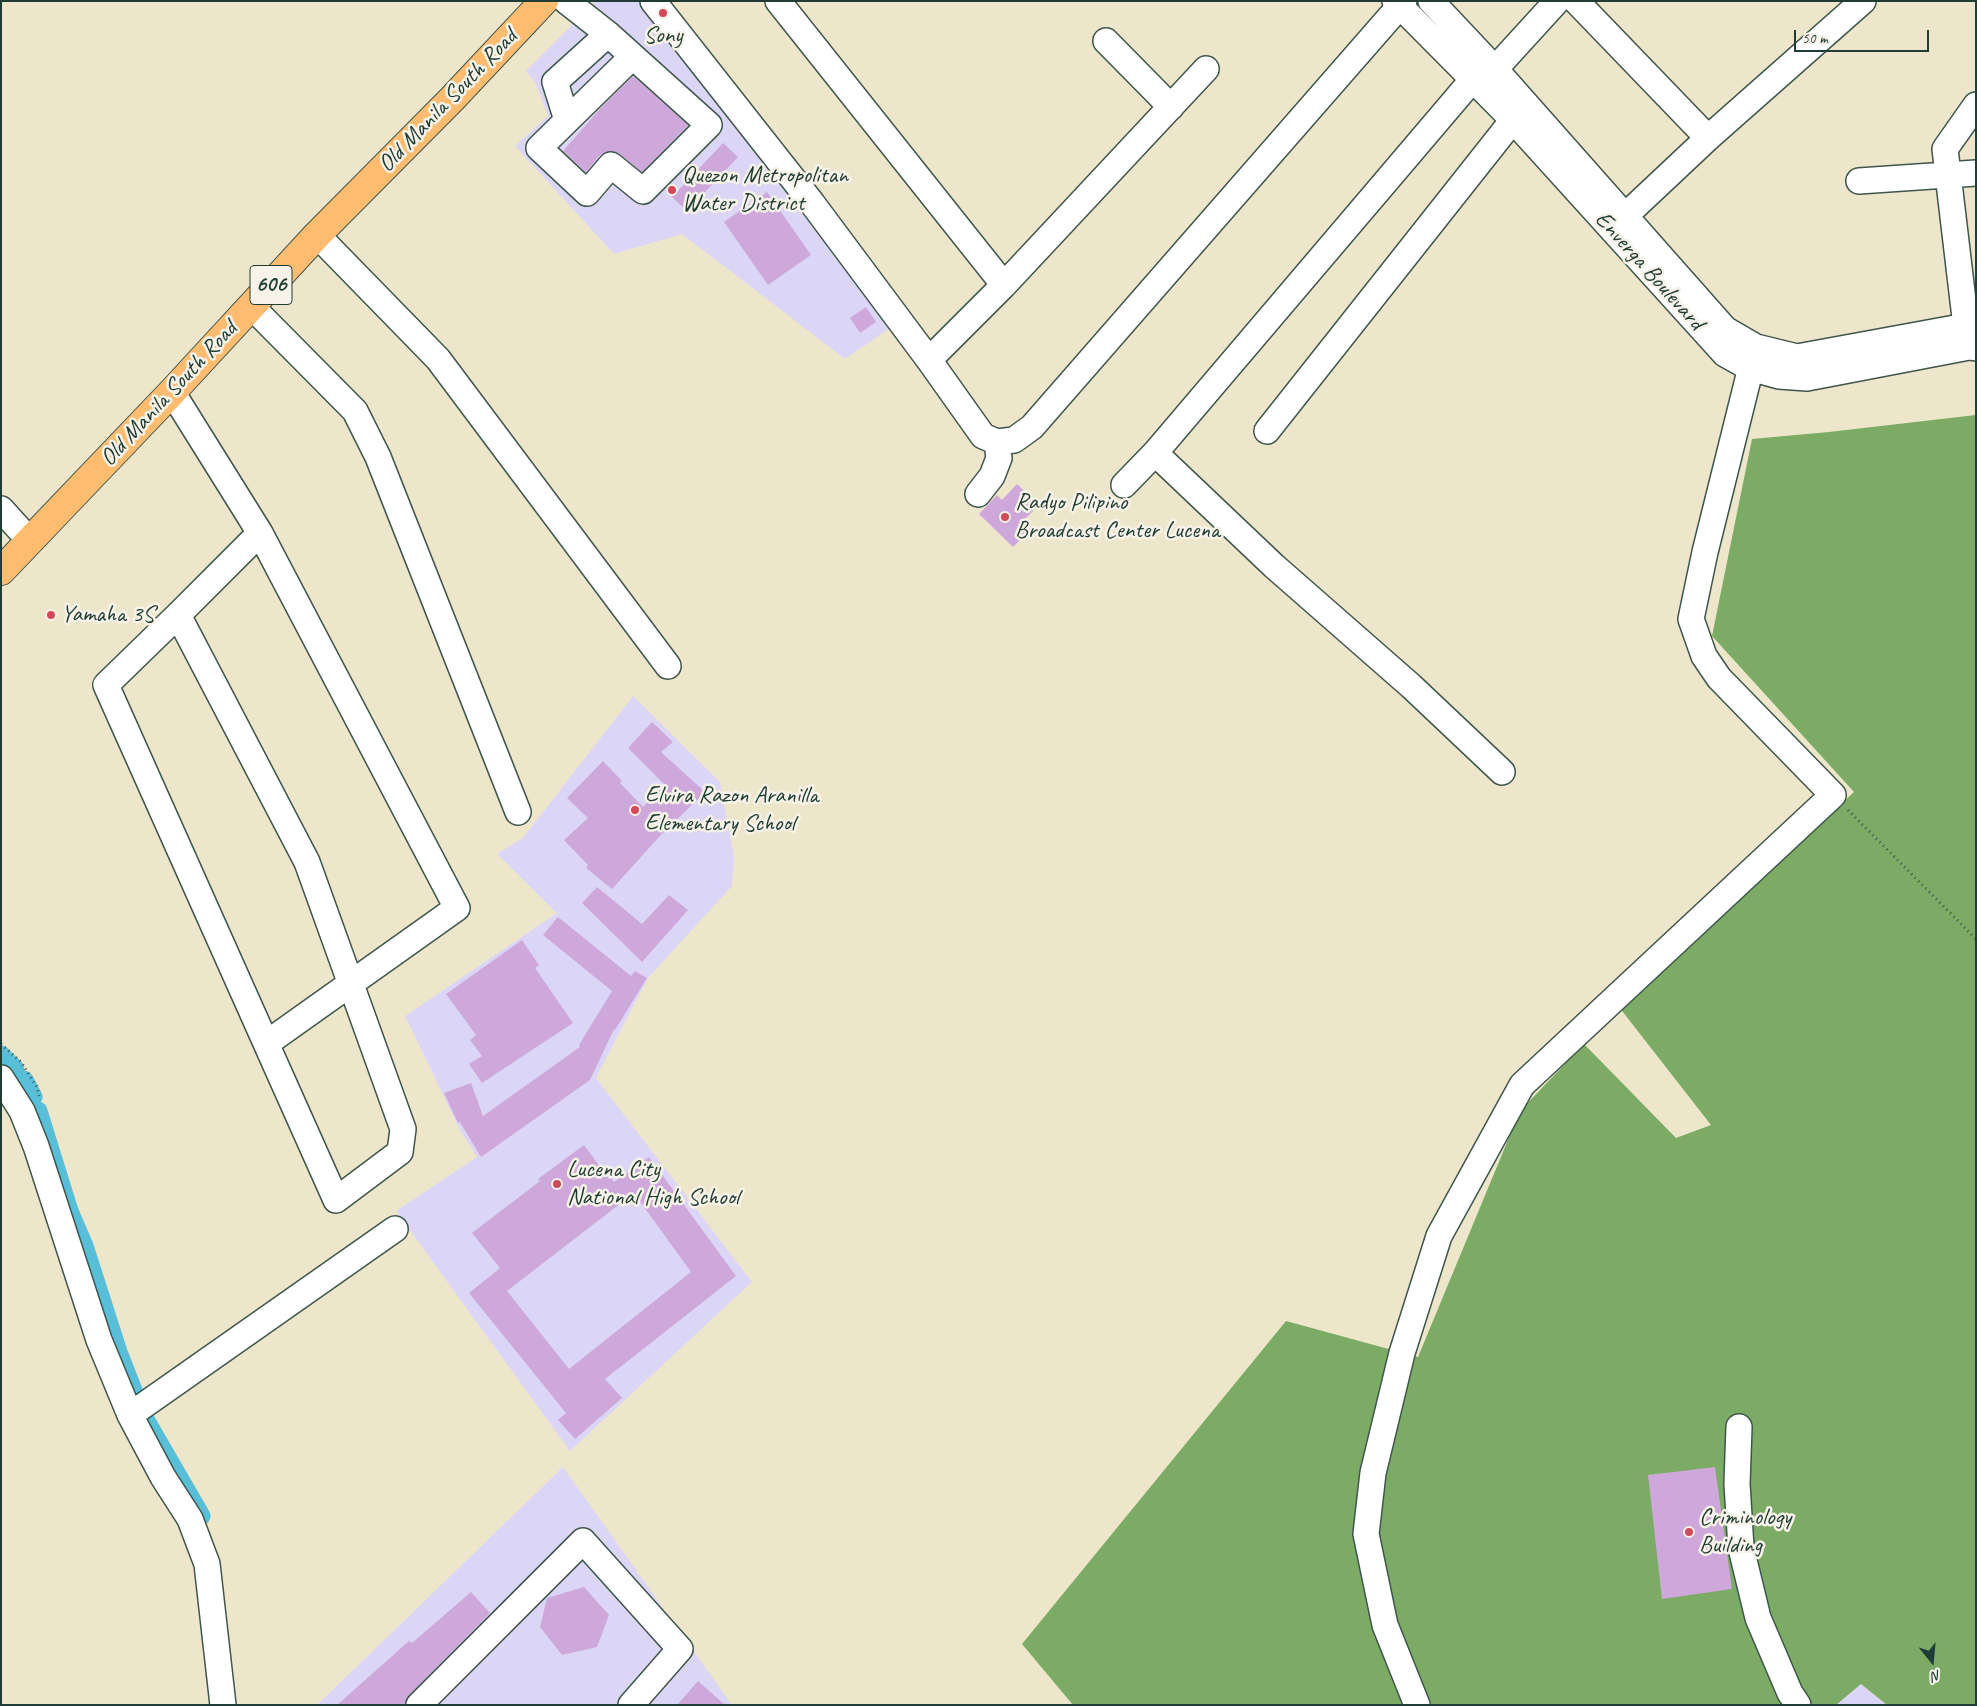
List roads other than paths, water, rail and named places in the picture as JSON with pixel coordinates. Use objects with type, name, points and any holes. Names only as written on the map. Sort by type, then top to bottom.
[{"type":"main road","name":"Old Manila South Road","points":[[1,571],[172,392],[317,235],[452,99],[544,1]]},
{"type":"street","points":[[566,1],[608,34],[709,125],[643,192],[611,164],[587,193],[539,148],[632,57]]},
{"type":"street","points":[[653,1],[812,203],[983,436],[997,442],[1014,440],[1032,426],[1399,3]]},
{"type":"street","points":[[778,1],[1004,285]]},
{"type":"street","name":"Enverga Boulevard","points":[[1431,1],[1484,74],[1513,120],[1725,354],[1753,357]]},
{"type":"street","points":[[1124,485],[1155,453],[1484,74],[1557,1]]},
{"type":"street","points":[[1576,1],[1708,138]]},
{"type":"street","points":[[1625,216],[1708,138],[1863,1]]},
{"type":"street","name":"Enverga Boulevard","points":[[1399,3],[1484,74],[1625,216],[1725,329],[1753,357],[1778,376],[1807,378],[1971,337]]},
{"type":"street","points":[[567,120],[555,82],[608,34]]},
{"type":"street","points":[[1106,41],[1171,106]]},
{"type":"street","points":[[929,360],[1004,285],[1206,69]]},
{"type":"street","points":[[1971,337],[1947,174],[1945,148],[1976,104]]},
{"type":"street","points":[[1267,431],[1513,120]]},
{"type":"street","points":[[1859,181],[1976,173]]},
{"type":"street","points":[[317,235],[438,359],[668,666]]},
{"type":"street","points":[[251,306],[355,411],[378,457],[518,812]]},
{"type":"street","points":[[1417,1705],[1385,1625],[1366,1534],[1373,1473],[1402,1353],[1439,1236],[1522,1085],[1833,795],[1719,678],[1704,656],[1691,620],[1705,552],[1753,357]]},
{"type":"street","points":[[172,392],[260,533],[457,908],[267,1044]]},
{"type":"street","points":[[978,494],[992,476],[999,458],[997,442]]},
{"type":"street","points":[[1155,453],[1274,566],[1411,686],[1502,772]]},
{"type":"street","points":[[1,509],[30,541]]},
{"type":"street","points":[[178,615],[307,862],[403,1129],[400,1152],[336,1200],[106,685],[260,533]]},
{"type":"street","points":[[1,1078],[22,1111],[36,1146],[99,1340],[130,1415],[163,1477],[190,1519],[206,1564],[222,1705]]},
{"type":"street","points":[[130,1415],[395,1229]]},
{"type":"street","points":[[1738,1427],[1737,1484],[1741,1548],[1758,1618],[1790,1693],[1798,1705]]},
{"type":"street","points":[[419,1705],[583,1541],[680,1649],[631,1705]]},
{"type":"waterway","points":[[1,1055],[15,1069]]},
{"type":"waterway","points":[[24,1080],[33,1097]]},
{"type":"waterway","points":[[38,1111],[69,1211],[84,1246],[118,1352],[134,1393]]},
{"type":"waterway","points":[[146,1421],[201,1516]]},
{"type":"place","name":"Sony","points":[[663,13]]},
{"type":"place","name":"Quezon Metropolitan Water District","points":[[672,190]]},
{"type":"place","name":"Radyo Pilipino Broadcast Center Lucena","points":[[1005,517]]},
{"type":"place","name":"Yamaha 3S","points":[[51,615]]},
{"type":"place","name":"Elvira Razon Aranilla Elementary School","points":[[635,810]]},
{"type":"place","name":"Lucena City National High School","points":[[557,1184]]},
{"type":"place","name":"Criminology Building","points":[[1689,1532]]}]
